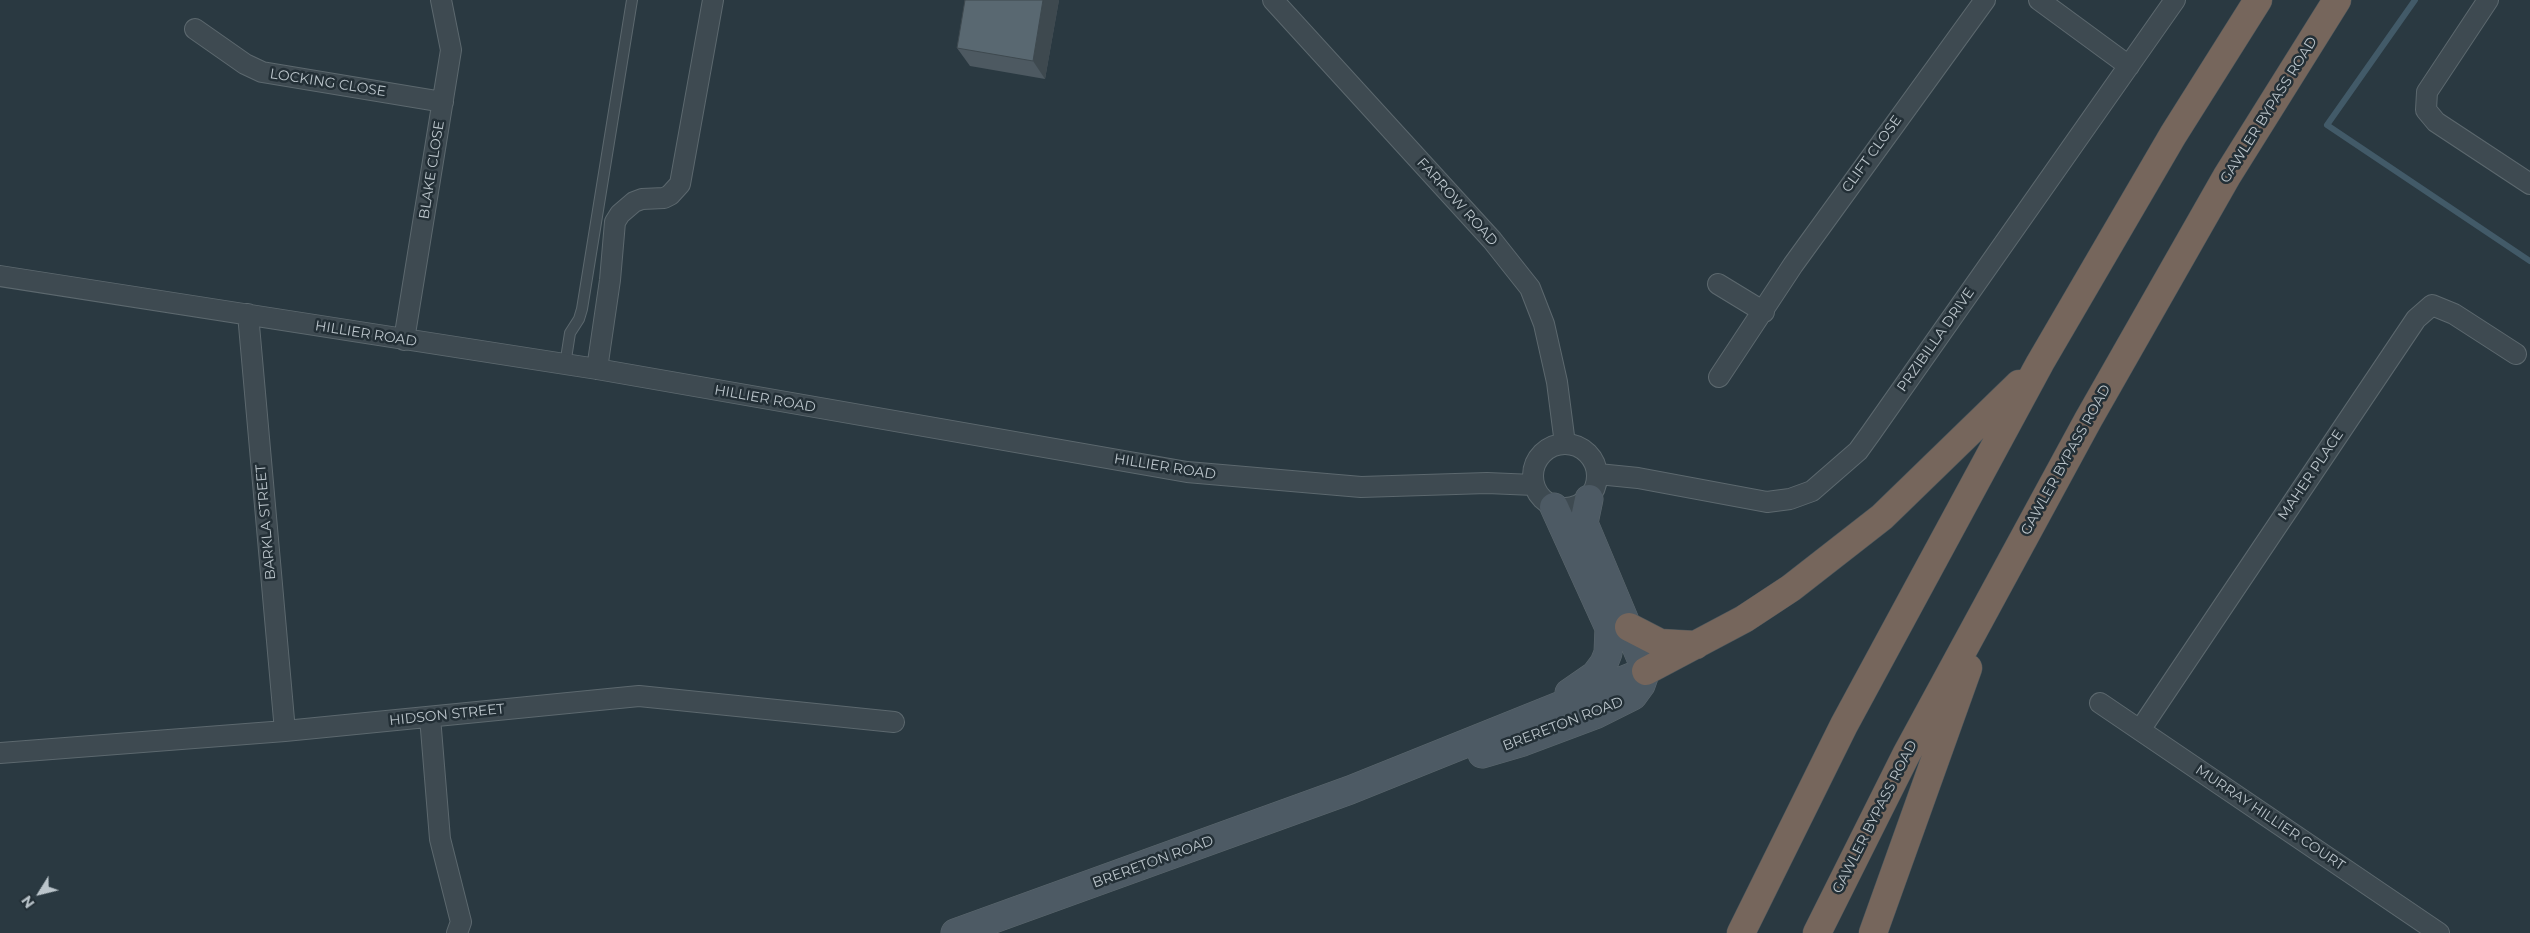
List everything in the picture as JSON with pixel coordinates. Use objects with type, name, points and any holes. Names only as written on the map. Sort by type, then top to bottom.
[{"type":"highway","points":[[1742,933],[1844,725],[2040,363],[2163,152],[2258,0]]},
{"type":"highway","name":"GAWLER BYPASS ROAD","points":[[1817,933],[1906,755],[2000,580],[2227,176],[2337,0]]},
{"type":"highway","points":[[1646,671],[1744,620],[1792,588],[1882,517],[2040,363]]},
{"type":"highway","points":[[1873,933],[2000,580]]},
{"type":"highway","points":[[1630,627],[1660,643],[1696,645]]},
{"type":"street","name":"BLAKE CLOSE","points":[[404,340],[451,50],[440,0]]},
{"type":"street","points":[[597,369],[616,222],[620,214],[634,202],[642,199],[664,198],[670,195],[680,184],[713,0]]},
{"type":"street","name":"FARROW ROAD","points":[[1273,0],[1492,240],[1530,288],[1544,324],[1555,373],[1565,444]]},
{"type":"street","name":"CLIFT CLOSE","points":[[1720,377],[1793,265],[1985,0]]},
{"type":"street","points":[[2039,0],[2129,66]]},
{"type":"street","name":"PRZIBILLA DRIVE","points":[[1593,486],[1638,478],[1767,502],[1790,499],[1812,491],[1858,451],[2175,0]]},
{"type":"street","points":[[2488,0],[2427,92],[2426,110],[2436,122],[2530,184]]},
{"type":"street","name":"LOCKING CLOSE","points":[[195,29],[245,64],[262,72],[443,102]]},
{"type":"street","name":"HILLIER ROAD","points":[[0,276],[597,369],[1187,472],[1361,487],[1487,483],[1534,485]]},
{"type":"street","points":[[1718,284],[1764,312]]},
{"type":"street","name":"MAHER PLACE","points":[[2140,730],[2416,319],[2432,305],[2454,314],[2516,354]]},
{"type":"street","name":"BARKLA STREET","points":[[248,314],[285,731]]},
{"type":"street","points":[[1593,486],[1573,508],[1554,507],[1538,494],[1534,485],[1534,465],[1539,456],[1555,445],[1575,445],[1591,456],[1593,486],[1584,523],[1630,627],[1646,671]]},
{"type":"street","name":"BRERETON ROAD","points":[[1532,717],[1595,674],[1606,658],[1610,641],[1609,628],[1554,507]]},
{"type":"street","name":"BRERETON ROAD","points":[[955,933],[1350,790],[1646,671]]},
{"type":"street","name":"BRERETON ROAD","points":[[1350,790],[1523,742],[1595,715],[1633,696],[1646,671]]},
{"type":"street","name":"HIDSON STREET","points":[[0,753],[285,731],[639,696],[894,722]]},
{"type":"street","name":"MURRAY HILLIER COURT","points":[[2100,703],[2439,933]]},
{"type":"street","points":[[430,717],[440,839],[461,922],[458,933]]},
{"type":"lane","points":[[565,365],[570,333],[579,319],[582,309],[632,0]]},
{"type":"building","points":[[965,0],[1043,0],[1033,61],[957,48]]},
{"type":"waterway","points":[[2415,0],[2327,125],[2530,261]]}]
